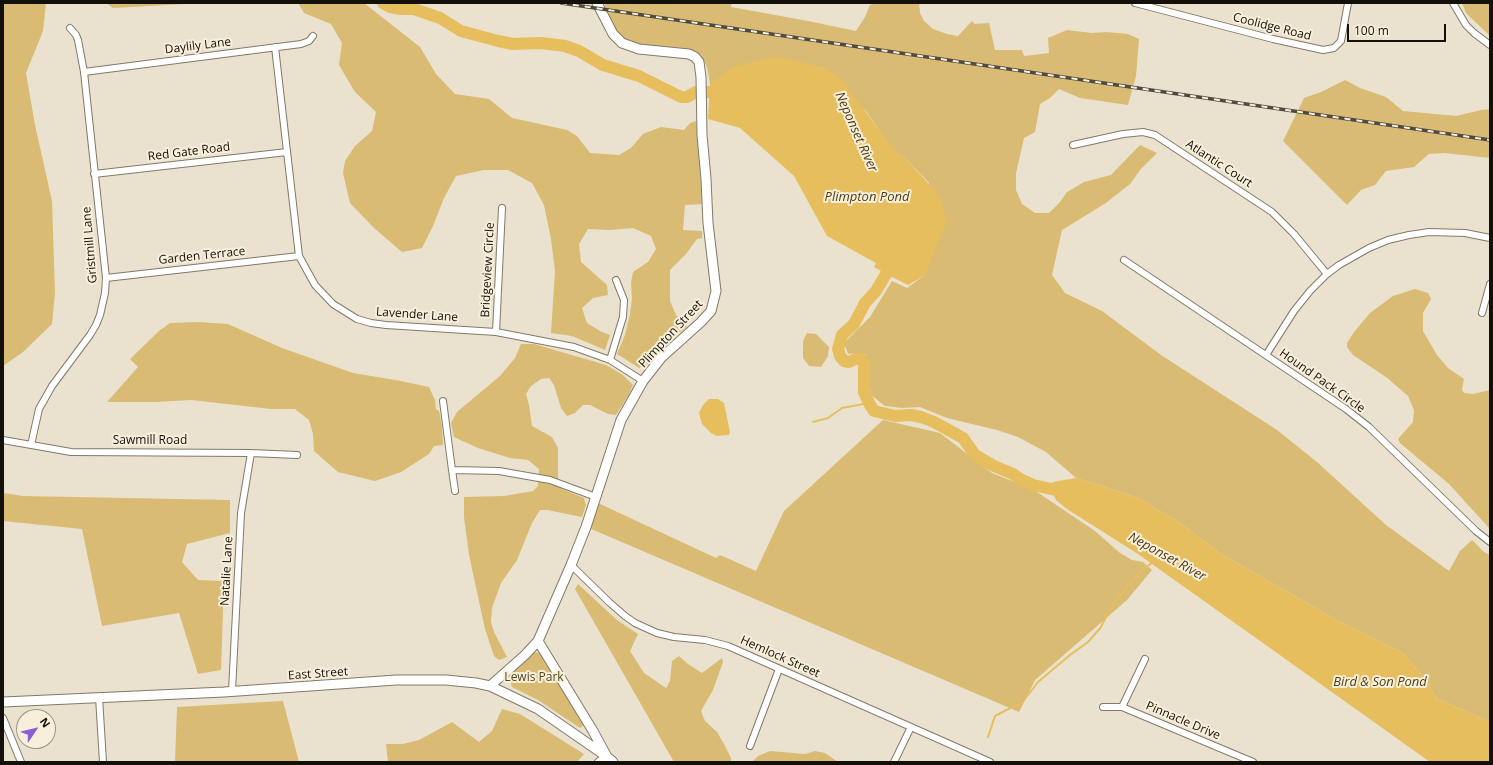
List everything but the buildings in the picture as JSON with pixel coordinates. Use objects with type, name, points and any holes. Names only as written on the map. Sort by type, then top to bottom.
[{"type":"street","name":"Plimpton Street","points":[[490,686],[538,641],[571,564],[596,497],[621,420],[644,381],[661,358],[711,312],[715,301],[716,291],[708,223],[699,62],[695,57],[689,54],[639,49],[622,43],[612,34],[597,3]]},
{"type":"street","name":"Coolidge Road","points":[[1135,3],[1273,39],[1323,50],[1334,48],[1342,41],[1348,3]]},
{"type":"street","points":[[1453,3],[1466,25],[1490,45]]},
{"type":"street","name":"Gristmill Lane","points":[[31,444],[36,420],[46,397],[90,335],[100,315],[103,305],[106,278],[84,72],[78,40],[70,28]]},
{"type":"street","name":"Daylily Lane","points":[[84,72],[301,44],[309,41],[312,36]]},
{"type":"street","name":"Lavender Lane","points":[[274,47],[299,256],[315,285],[333,304],[357,319],[386,325],[496,332],[574,347],[610,360],[644,381]]},
{"type":"street","name":"Atlantic Court","points":[[1073,145],[1123,134],[1143,132],[1155,135],[1272,212],[1294,234],[1327,274]]},
{"type":"street","name":"Red Gate Road","points":[[94,174],[287,152]]},
{"type":"street","name":"Bridgeview Circle","points":[[496,332],[502,208]]},
{"type":"street","points":[[1266,355],[1294,311],[1310,291],[1327,274],[1344,262],[1369,248],[1388,240],[1429,232],[1465,233],[1490,238]]},
{"type":"street","name":"Garden Terrace","points":[[106,278],[299,256]]},
{"type":"street","name":"Hound Pack Circle","points":[[1124,260],[1357,417],[1476,531],[1490,542]]},
{"type":"street","points":[[610,360],[623,317],[624,300],[616,280]]},
{"type":"street","points":[[1482,313],[1490,284]]},
{"type":"street","points":[[443,401],[455,491]]},
{"type":"street","name":"Sawmill Road","points":[[3,440],[71,452],[251,452],[297,455]]},
{"type":"street","name":"Natalie Lane","points":[[232,691],[241,514],[251,452]]},
{"type":"street","points":[[452,470],[499,471],[546,480],[596,497]]},
{"type":"street","name":"Hemlock Street","points":[[571,564],[610,603],[635,623],[657,633],[674,637],[704,640],[728,646],[990,762]]},
{"type":"street","points":[[538,641],[609,759],[598,762]]},
{"type":"street","points":[[1122,707],[1146,659]]},
{"type":"street","points":[[750,746],[779,669]]},
{"type":"street","name":"East Street","points":[[3,702],[232,691],[396,680],[446,680],[490,686],[538,709],[609,759]]},
{"type":"street","points":[[99,698],[103,762]]},
{"type":"street","name":"Pinnacle Drive","points":[[1103,707],[1122,707],[1253,762]]},
{"type":"street","points":[[3,718],[21,762]]},
{"type":"street","points":[[894,762],[911,727]]},
{"type":"green space","points":[[3,3],[46,3],[43,31],[26,73],[35,125],[52,201],[55,293],[52,324],[23,352],[3,366]]},
{"type":"green space","points":[[106,3],[203,3],[113,8]]},
{"type":"green space","points":[[298,3],[364,3],[420,47],[436,74],[455,94],[489,99],[512,118],[567,130],[577,136],[590,153],[619,155],[631,148],[643,134],[661,127],[684,130],[690,123],[696,121],[702,204],[685,205],[683,230],[702,231],[702,238],[697,239],[686,254],[670,270],[670,301],[676,315],[687,327],[672,338],[647,364],[639,368],[617,354],[625,335],[630,314],[632,299],[631,282],[633,272],[648,262],[656,249],[651,236],[633,228],[610,230],[588,229],[579,244],[581,262],[607,285],[608,295],[593,298],[582,308],[587,323],[610,335],[605,350],[572,336],[551,333],[555,271],[551,239],[544,205],[532,183],[508,170],[484,170],[456,176],[444,198],[433,226],[422,248],[402,252],[374,228],[350,203],[343,173],[345,161],[355,146],[372,131],[376,112],[355,92],[339,65],[342,43],[331,24],[304,13]]},
{"type":"green space","points":[[604,3],[732,3],[731,7],[856,31],[865,17],[870,5],[877,3],[919,3],[920,13],[924,21],[933,29],[958,36],[972,21],[975,24],[989,23],[995,50],[1022,50],[1024,56],[1049,53],[1048,38],[1067,30],[1092,33],[1106,32],[1128,34],[1139,39],[1136,76],[1128,105],[1080,98],[1059,89],[1050,98],[1040,104],[1035,132],[1024,138],[1016,173],[1016,190],[1022,204],[1035,213],[1049,213],[1067,192],[1084,182],[1111,175],[1140,145],[1157,153],[1141,169],[1130,184],[1106,203],[1062,230],[1052,275],[1065,293],[1102,311],[1161,355],[1277,430],[1317,462],[1386,525],[1449,571],[1460,551],[1472,540],[1484,552],[1490,555],[1490,722],[1436,698],[1427,681],[1403,653],[1340,622],[1221,554],[1180,523],[1138,498],[1076,478],[1046,452],[1018,437],[997,430],[947,418],[920,407],[902,408],[885,406],[871,395],[868,377],[870,364],[865,354],[848,354],[844,343],[870,317],[892,281],[907,288],[925,275],[929,183],[905,158],[894,151],[865,110],[715,81],[710,84],[707,67],[701,55],[695,51],[684,48],[634,45],[621,38],[613,26]]},
{"type":"green space","points":[[1462,3],[1490,3],[1490,36],[1466,13]]},
{"type":"green space","points":[[1345,80],[1360,88],[1386,97],[1403,111],[1456,116],[1490,109],[1490,158],[1444,153],[1429,154],[1414,167],[1386,171],[1375,185],[1361,190],[1347,205],[1283,141],[1304,98],[1321,92]]},
{"type":"green space","points":[[1415,289],[1428,293],[1431,299],[1423,313],[1423,331],[1437,355],[1448,368],[1464,379],[1462,390],[1464,393],[1473,394],[1490,390],[1490,529],[1449,484],[1400,443],[1398,439],[1413,422],[1414,410],[1408,396],[1386,377],[1353,355],[1347,347],[1347,343],[1354,332],[1370,313],[1393,296]]},
{"type":"green space","points":[[198,322],[228,324],[282,348],[353,373],[429,387],[435,400],[436,409],[439,411],[442,426],[443,445],[434,446],[429,454],[401,472],[375,481],[338,472],[314,451],[313,434],[309,420],[295,409],[271,409],[191,400],[107,402],[138,367],[130,359],[159,331],[170,323]]},
{"type":"green space","points":[[807,333],[816,334],[829,347],[828,356],[821,367],[809,366],[803,358],[803,341]]},
{"type":"green space","points":[[521,344],[534,344],[606,365],[623,375],[633,385],[616,415],[608,414],[590,405],[583,405],[575,413],[567,416],[561,408],[554,385],[549,378],[541,379],[531,386],[526,394],[532,426],[552,437],[558,448],[558,477],[562,489],[584,498],[586,505],[582,517],[540,510],[532,523],[517,560],[501,583],[492,608],[491,622],[494,632],[507,657],[499,660],[494,656],[485,629],[469,555],[464,517],[464,497],[504,496],[533,491],[538,486],[539,469],[528,460],[510,458],[478,448],[454,437],[451,423],[457,412],[500,376],[515,358]]},
{"type":"green space","points":[[883,420],[940,433],[992,473],[1034,490],[1095,531],[1120,553],[1132,560],[1143,562],[1152,570],[1127,600],[1035,680],[1019,712],[589,528],[598,503],[716,558],[720,555],[756,571],[784,511]]},
{"type":"green space","points":[[3,493],[23,496],[230,500],[230,533],[187,544],[182,562],[198,580],[224,581],[221,670],[198,674],[179,613],[102,626],[82,529],[3,521]]},
{"type":"green space","points":[[578,584],[617,620],[638,634],[630,651],[644,673],[666,688],[670,681],[672,661],[679,656],[702,673],[722,658],[723,662],[713,690],[701,711],[705,721],[717,732],[731,758],[731,762],[674,762],[575,589]]},
{"type":"green space","name":"Lewis Park","points":[[539,652],[583,721],[584,725],[580,728],[538,700],[512,687],[509,677],[533,653]]},
{"type":"green space","points":[[283,701],[299,762],[175,762],[177,707]]},
{"type":"green space","points":[[502,709],[520,714],[584,754],[577,762],[388,762],[386,744],[403,744],[419,740],[452,722],[479,742],[492,731]]},
{"type":"green space","points":[[770,751],[805,754],[815,751],[825,753],[838,762],[752,762],[758,756]]},
{"type":"water","name":"Plimpton Pond","points":[[776,56],[825,68],[842,80],[894,150],[905,158],[939,195],[947,220],[925,275],[908,285],[874,267],[876,263],[827,236],[794,176],[740,128],[708,119],[710,84],[733,67]]},
{"type":"water","points":[[709,399],[718,399],[724,403],[730,432],[729,435],[717,436],[711,433],[702,424],[699,413],[703,405]]},
{"type":"water","name":"Bird & Son Pond","points":[[1076,478],[1138,498],[1180,523],[1221,554],[1340,622],[1403,653],[1427,681],[1436,698],[1490,722],[1490,762],[1430,762],[1138,554],[1067,509],[1056,500],[1050,489],[1053,482]]},
{"type":"waterway","name":"Neponset River","points":[[383,3],[390,7],[414,9],[440,18],[461,31],[498,41],[513,44],[541,43],[565,46],[579,51],[603,65],[639,76],[681,97],[687,97],[696,92],[725,92]]},
{"type":"waterway","name":"Neponset River","points":[[889,257],[886,274],[876,291],[865,303],[854,324],[842,335],[838,349],[840,356],[844,361],[849,362],[855,359],[861,359],[864,363],[864,392],[874,411],[895,416],[911,415],[934,422],[963,438],[975,455],[994,466],[1033,485],[1065,492]]},
{"type":"waterway","points":[[813,422],[828,418],[842,408],[869,403]]},
{"type":"waterway","points":[[988,737],[995,716],[1021,704],[1038,682],[1088,642],[1101,627],[1117,599],[1140,572],[1153,562]]},
{"type":"railway","points":[[561,3],[1490,140]]}]
